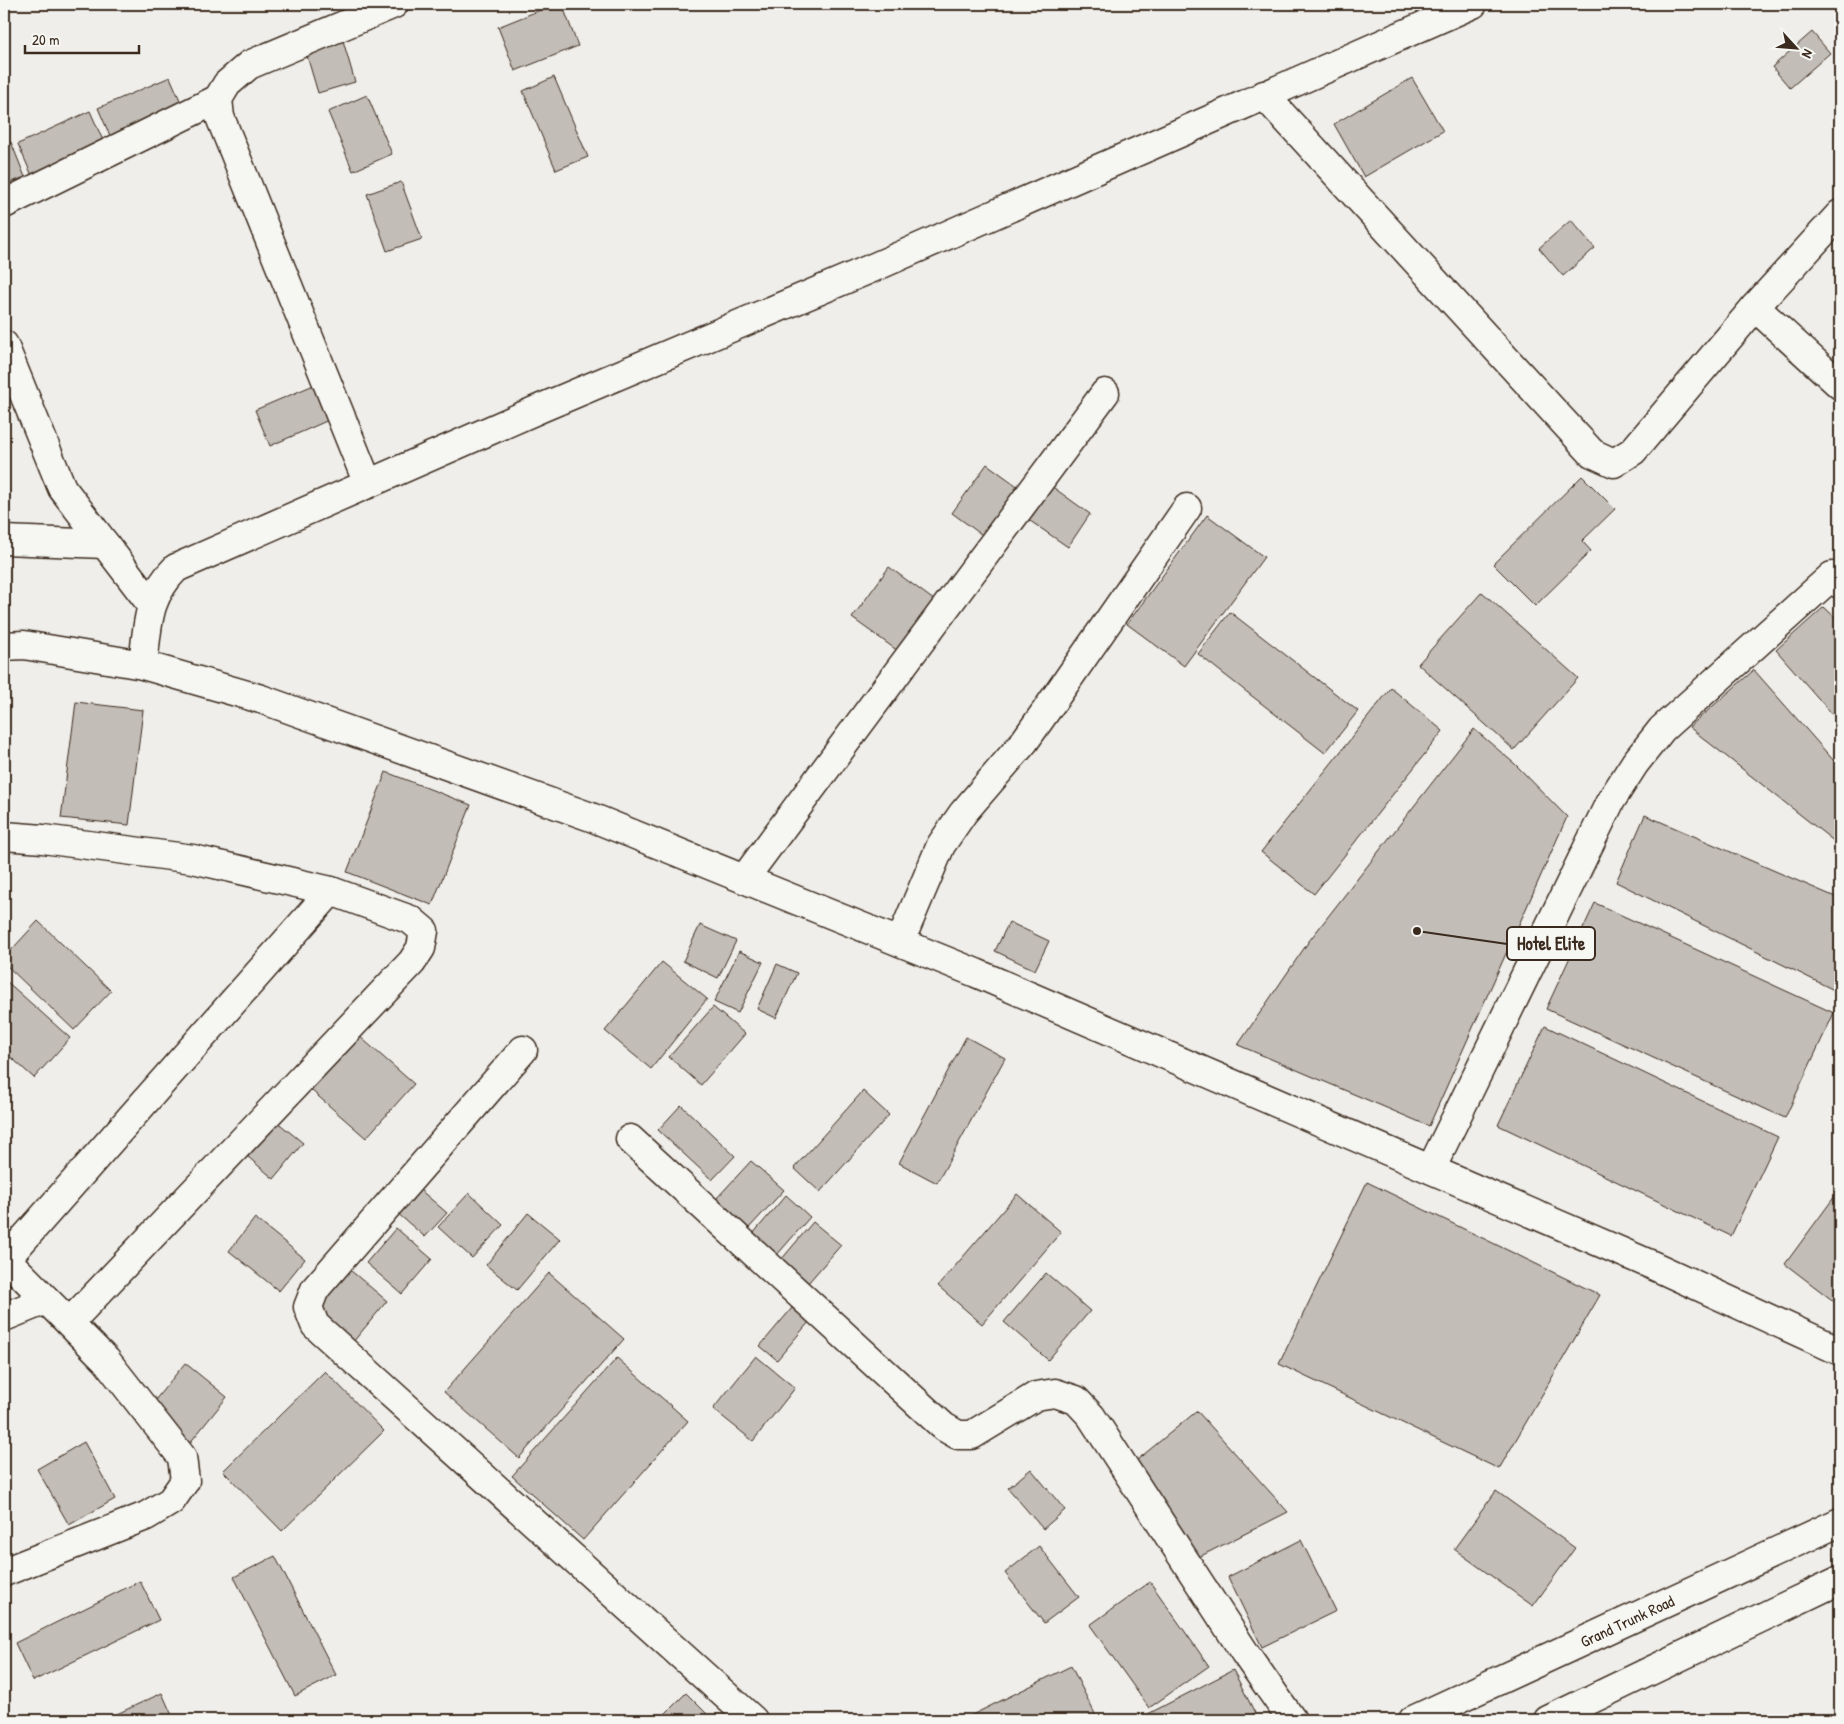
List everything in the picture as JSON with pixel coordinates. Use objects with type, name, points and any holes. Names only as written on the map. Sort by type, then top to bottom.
[{"type":"main road","points":[[4,204],[218,99],[227,84],[249,65],[394,4]]},
{"type":"main road","points":[[143,665],[151,604],[161,583],[176,568],[877,266],[1472,4]]},
{"type":"main road","points":[[1264,95],[1592,453],[1614,463],[1633,451],[1755,307],[1840,214]]},
{"type":"main road","points":[[218,99],[220,117],[368,484]]},
{"type":"main road","points":[[1755,307],[1840,385]]},
{"type":"main road","points":[[4,345],[62,488],[151,604]]},
{"type":"main road","points":[[744,878],[1105,394]]},
{"type":"main road","points":[[900,942],[941,845],[969,806],[1024,742],[1187,508]]},
{"type":"main road","points":[[4,540],[105,544]]},
{"type":"main road","points":[[1431,1169],[1610,802],[1635,763],[1662,729],[1832,576],[1840,584]]},
{"type":"main road","points":[[4,646],[24,645],[143,665],[270,702],[591,816],[900,942],[1431,1169],[1652,1265],[1840,1351]]},
{"type":"main road","points":[[4,836],[43,839],[193,859],[331,891],[411,920],[424,931],[421,948],[412,962],[70,1322]]},
{"type":"main road","points":[[4,1572],[146,1516],[171,1501],[185,1481],[182,1457],[106,1360],[5,1258],[331,891]]},
{"type":"main road","points":[[523,1050],[315,1289],[308,1307],[315,1325],[753,1720]]},
{"type":"main road","points":[[630,1139],[944,1426],[958,1435],[972,1435],[1036,1396],[1055,1393],[1076,1400],[1091,1416],[1240,1645],[1292,1720]]},
{"type":"main road","points":[[4,1317],[46,1300]]},
{"type":"main road","name":"Grand Trunk Road","points":[[1413,1720],[1840,1522]]},
{"type":"main road","points":[[1548,1720],[1586,1712],[1840,1580]]},
{"type":"building","points":[[555,4],[562,4],[578,46],[515,71],[498,27]]},
{"type":"building","points":[[1812,32],[1830,53],[1790,88],[1772,67]]},
{"type":"building","points":[[342,37],[355,82],[318,93],[305,49]]},
{"type":"building","points":[[170,77],[186,114],[114,145],[98,108]]},
{"type":"building","points":[[554,77],[588,157],[556,170],[523,91]]},
{"type":"building","points":[[1412,78],[1443,131],[1364,177],[1334,124]]},
{"type":"building","points":[[367,95],[392,154],[353,171],[328,112]]},
{"type":"building","points":[[90,111],[105,145],[33,178],[18,144]]},
{"type":"building","points":[[11,142],[25,177],[4,185],[4,145]]},
{"type":"building","points":[[401,182],[422,239],[387,251],[367,194]]},
{"type":"building","points":[[1571,220],[1595,248],[1563,276],[1539,248]]},
{"type":"building","points":[[316,384],[331,419],[270,446],[255,410]]},
{"type":"building","points":[[987,464],[1024,491],[989,540],[952,513]]},
{"type":"building","points":[[1582,476],[1615,509],[1582,541],[1591,551],[1535,606],[1493,564]]},
{"type":"building","points":[[1043,480],[1090,514],[1068,547],[1020,514]]},
{"type":"building","points":[[1207,515],[1264,557],[1184,666],[1127,624]]},
{"type":"building","points":[[889,567],[942,606],[905,656],[852,618]]},
{"type":"building","points":[[1482,592],[1578,678],[1514,750],[1418,664]]},
{"type":"building","points":[[1824,607],[1840,622],[1840,723],[1776,650]]},
{"type":"building","points":[[1230,612],[1358,711],[1325,753],[1198,654]]},
{"type":"building","points":[[1754,670],[1834,761],[1840,755],[1840,846],[1689,727]]},
{"type":"building","points":[[1391,688],[1443,731],[1314,894],[1261,852]]},
{"type":"building","points":[[76,702],[143,710],[129,825],[61,818]]},
{"type":"building","points":[[1474,729],[1516,765],[1567,817],[1429,1126],[1238,1045],[1309,941]]},
{"type":"building","points":[[386,772],[471,805],[432,905],[347,872]]},
{"type":"building","points":[[1645,815],[1840,899],[1840,993],[1616,882]]},
{"type":"building","points":[[1595,903],[1834,1013],[1785,1118],[1546,1009]]},
{"type":"building","points":[[38,921],[111,991],[74,1030],[4,963],[4,958]]},
{"type":"building","points":[[1009,922],[1049,941],[1035,970],[995,951]]},
{"type":"building","points":[[700,925],[736,941],[718,978],[683,961]]},
{"type":"building","points":[[739,951],[763,962],[738,1013],[714,1002]]},
{"type":"building","points":[[662,962],[707,999],[651,1069],[605,1031]]},
{"type":"building","points":[[777,964],[797,973],[776,1018],[757,1009]]},
{"type":"building","points":[[4,979],[70,1038],[34,1078],[4,1051]]},
{"type":"building","points":[[713,1007],[745,1034],[701,1085],[669,1057]]},
{"type":"building","points":[[1545,1026],[1778,1137],[1731,1236],[1498,1125]]},
{"type":"building","points":[[350,1028],[414,1084],[366,1138],[303,1083]]},
{"type":"building","points":[[966,1037],[1005,1058],[937,1183],[899,1163]]},
{"type":"building","points":[[863,1091],[889,1115],[820,1192],[794,1168]]},
{"type":"building","points":[[681,1105],[735,1156],[712,1180],[658,1130]]},
{"type":"building","points":[[270,1116],[303,1143],[274,1179],[241,1151]]},
{"type":"building","points":[[751,1161],[784,1190],[749,1228],[716,1199]]},
{"type":"building","points":[[411,1182],[447,1213],[425,1237],[389,1206]]},
{"type":"building","points":[[1367,1182],[1600,1295],[1499,1469],[1279,1364]]},
{"type":"building","points":[[469,1193],[503,1225],[472,1258],[438,1227]]},
{"type":"building","points":[[1017,1194],[1061,1232],[982,1324],[938,1286]]},
{"type":"building","points":[[786,1195],[810,1217],[776,1256],[752,1235]]},
{"type":"building","points":[[1835,1196],[1840,1200],[1840,1306],[1785,1264]]},
{"type":"building","points":[[528,1213],[560,1239],[517,1290],[486,1265]]},
{"type":"building","points":[[255,1218],[305,1259],[279,1291],[229,1251]]},
{"type":"building","points":[[813,1222],[841,1245],[808,1283],[781,1260]]},
{"type":"building","points":[[396,1228],[432,1259],[402,1294],[366,1263]]},
{"type":"building","points":[[350,1270],[387,1301],[353,1342],[316,1310]]},
{"type":"building","points":[[549,1273],[624,1339],[519,1458],[444,1392]]},
{"type":"building","points":[[1046,1273],[1090,1311],[1048,1360],[1004,1322]]},
{"type":"building","points":[[792,1308],[809,1322],[777,1360],[760,1346]]},
{"type":"building","points":[[756,1356],[795,1388],[753,1441],[713,1409]]},
{"type":"building","points":[[617,1358],[688,1421],[583,1540],[512,1476]]},
{"type":"building","points":[[185,1363],[227,1397],[189,1444],[147,1410]]},
{"type":"building","points":[[325,1371],[384,1431],[282,1531],[223,1471]]},
{"type":"building","points":[[1197,1411],[1288,1512],[1197,1558],[1137,1460]]},
{"type":"building","points":[[84,1442],[115,1499],[69,1525],[37,1469]]},
{"type":"building","points":[[1031,1469],[1065,1510],[1043,1529],[1008,1488]]},
{"type":"building","points":[[1496,1491],[1575,1548],[1533,1606],[1454,1549]]},
{"type":"building","points":[[1301,1540],[1336,1611],[1262,1647],[1228,1577]]},
{"type":"building","points":[[1039,1546],[1079,1597],[1044,1623],[1005,1573]]},
{"type":"building","points":[[275,1556],[336,1675],[295,1696],[234,1577]]},
{"type":"building","points":[[140,1581],[159,1620],[33,1681],[15,1643]]},
{"type":"building","points":[[1150,1582],[1209,1666],[1149,1708],[1090,1625]]},
{"type":"building","points":[[1071,1666],[1098,1720],[962,1720]]},
{"type":"building","points":[[1233,1670],[1255,1713],[1240,1720],[1151,1720],[1148,1714]]},
{"type":"building","points":[[162,1693],[174,1720],[104,1720]]},
{"type":"building","points":[[686,1693],[713,1720],[659,1720]]},
{"type":"building","points":[[4,1701],[13,1720],[4,1720]]},
{"type":"place","name":"Hotel Elite","points":[[1417,931]]}]
